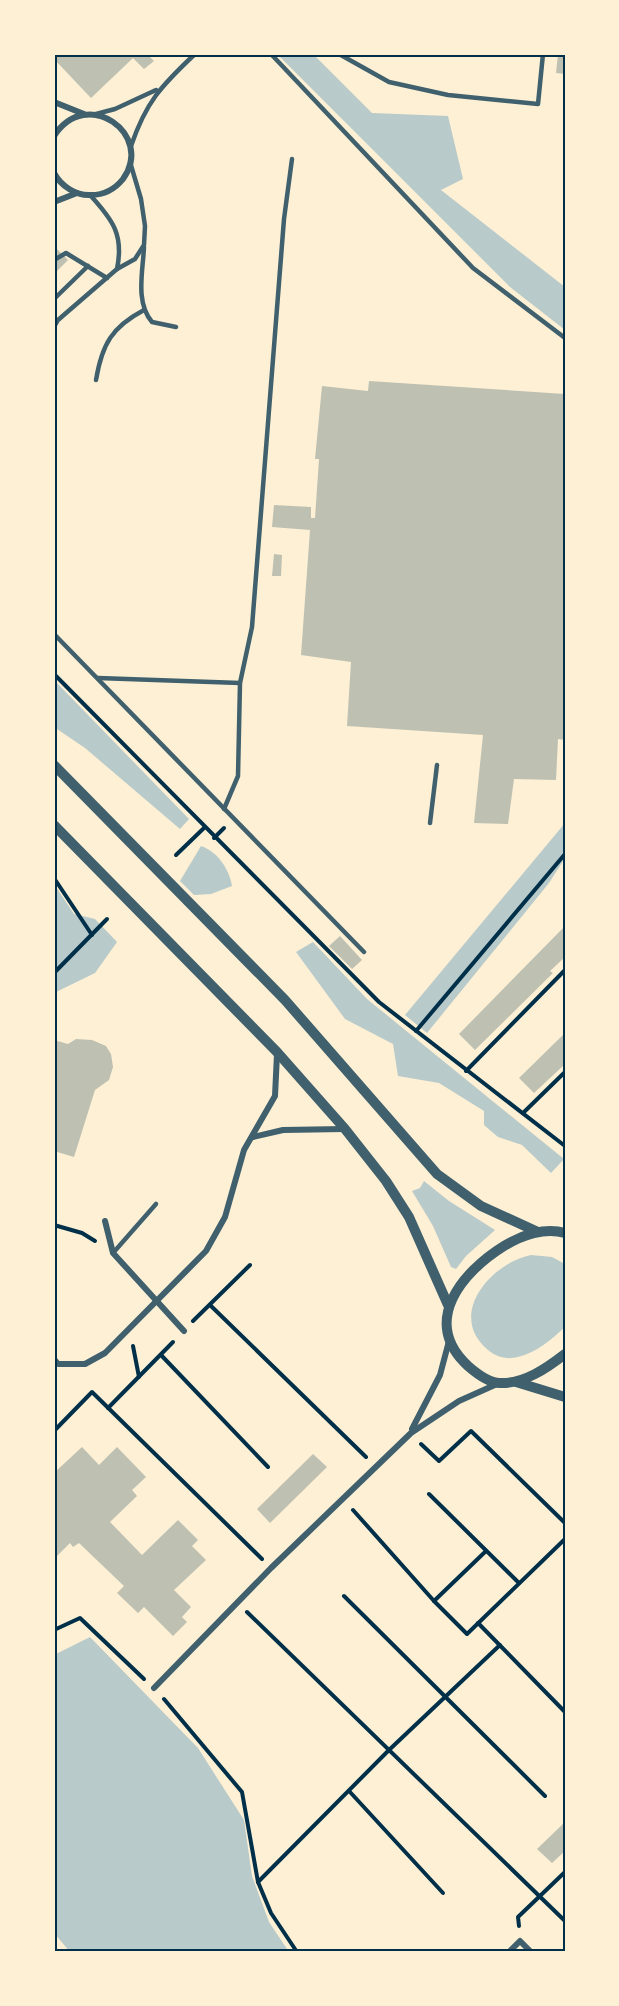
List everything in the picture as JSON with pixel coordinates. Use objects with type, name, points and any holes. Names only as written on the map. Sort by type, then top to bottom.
[{"type":"street","points":[[54,102],[84,114]]},
{"type":"street","points":[[54,136],[72,118],[84,114],[96,114],[118,125],[126,136],[130,148],[130,162],[126,174],[112,189],[90,195],[77,193],[66,188],[54,173]]},
{"type":"street","points":[[54,202],[77,193]]},
{"type":"street","points":[[54,765],[285,1000],[437,1174],[481,1206],[538,1232]]},
{"type":"street","points":[[54,825],[277,1052],[345,1129],[386,1181],[409,1217],[448,1305]]},
{"type":"street","points":[[54,1359],[58,1364],[85,1364],[105,1353],[206,1251],[217,1236],[225,1217],[244,1150],[275,1096],[277,1052]]},
{"type":"street","points":[[252,1137],[283,1130],[345,1129]]},
{"type":"street","points":[[105,1221],[113,1253],[184,1331]]},
{"type":"street","points":[[498,1383],[471,1369],[460,1358],[449,1341],[446,1326],[448,1305],[459,1287],[490,1255],[511,1242],[538,1232],[561,1230]]},
{"type":"street","points":[[411,1432],[440,1375],[449,1341]]},
{"type":"street","points":[[516,1382],[547,1368],[565,1354]]},
{"type":"street","points":[[154,1688],[342,1497],[411,1432],[459,1401],[498,1383],[516,1382],[565,1397]]},
{"type":"street","points":[[508,1952],[520,1941],[531,1952]]},
{"type":"lane","points":[[130,148],[138,126],[159,88],[195,54]]},
{"type":"lane","points":[[271,54],[473,268],[565,338]]},
{"type":"lane","points":[[339,54],[389,82],[448,95],[538,104],[543,54]]},
{"type":"lane","points":[[96,114],[115,109],[159,88]]},
{"type":"lane","points":[[224,809],[238,776],[240,683],[252,627],[284,219],[292,159]]},
{"type":"lane","points":[[130,162],[141,199],[145,226],[141,298],[144,310],[152,322],[176,327]]},
{"type":"lane","points":[[90,195],[110,217],[117,234],[120,252],[117,269]]},
{"type":"lane","points":[[54,327],[58,320],[117,269],[135,259],[144,245]]},
{"type":"lane","points":[[54,260],[66,253],[107,278]]},
{"type":"lane","points":[[54,299],[88,266]]},
{"type":"lane","points":[[96,380],[99,364],[112,332],[125,320],[144,310]]},
{"type":"lane","points":[[54,634],[364,952]]},
{"type":"lane","points":[[98,678],[240,683]]},
{"type":"lane","points":[[430,822],[437,765]]},
{"type":"lane","points":[[113,1253],[156,1204]]},
{"type":"path","points":[[54,674],[204,828],[379,1002],[565,1146]]},
{"type":"path","points":[[176,855],[204,828]]},
{"type":"path","points":[[416,1031],[565,854]]},
{"type":"path","points":[[54,878],[92,935]]},
{"type":"path","points":[[54,973],[107,919]]},
{"type":"path","points":[[466,1071],[565,970]]},
{"type":"path","points":[[560,975],[565,980]]},
{"type":"path","points":[[523,1113],[565,1072]]},
{"type":"path","points":[[54,1226],[82,1233],[113,1253]]},
{"type":"path","points":[[210,1305],[375,1466]]},
{"type":"path","points":[[130,1327],[139,1377]]},
{"type":"path","points":[[161,1355],[268,1467]]},
{"type":"path","points":[[54,1431],[92,1392],[271,1568]]},
{"type":"path","points":[[411,1432],[439,1461],[471,1431],[565,1523]]},
{"type":"path","points":[[429,1494],[519,1583]]},
{"type":"path","points":[[342,1497],[434,1601],[467,1634],[565,1539]]},
{"type":"path","points":[[434,1601],[486,1551]]},
{"type":"path","points":[[344,1596],[545,1796]]},
{"type":"path","points":[[237,1603],[565,1921]]},
{"type":"path","points":[[54,1630],[80,1618],[154,1688],[242,1792],[258,1882],[271,1913],[297,1952]]},
{"type":"path","points":[[478,1623],[565,1712]]},
{"type":"path","points":[[258,1882],[350,1792],[389,1750],[500,1645]]},
{"type":"path","points":[[350,1792],[443,1893]]},
{"type":"path","points":[[520,1941],[518,1917],[565,1872]]},
{"type":"shaded area","points":[[277,54],[313,54],[372,113],[448,116],[463,179],[441,190],[565,287],[565,330],[510,287]]},
{"type":"shaded area","points":[[54,680],[189,819],[180,829],[85,748],[54,727]]},
{"type":"shaded area","points":[[565,823],[565,858],[549,883],[427,1033],[405,1015]]},
{"type":"shaded area","points":[[201,846],[213,852],[222,862],[232,886],[211,894],[194,895],[180,881]]},
{"type":"shaded area","points":[[54,884],[74,914],[95,919],[117,942],[95,973],[54,993]]},
{"type":"shaded area","points":[[313,942],[367,999],[564,1159],[551,1173],[522,1145],[498,1137],[484,1125],[484,1111],[439,1083],[398,1076],[393,1044],[345,1019],[296,952]]},
{"type":"shaded area","points":[[424,1181],[449,1201],[495,1230],[466,1256],[456,1269],[451,1267],[433,1226],[412,1191],[420,1188]]},
{"type":"shaded area","points":[[531,1255],[552,1257],[565,1264],[565,1327],[549,1341],[525,1355],[514,1358],[502,1357],[488,1350],[476,1336],[471,1322],[473,1307],[479,1292],[489,1279],[516,1260]]},
{"type":"shaded area","points":[[90,1637],[198,1748],[244,1820],[252,1876],[269,1922],[289,1952],[70,1952],[54,1933],[54,1655]]},
{"type":"building","points":[[54,54],[147,54],[154,61],[144,69],[133,58],[91,98],[54,59]]},
{"type":"building","points":[[558,54],[565,54],[565,74],[556,73]]},
{"type":"building","points":[[54,248],[68,260],[54,274]]},
{"type":"building","points":[[369,381],[565,394],[565,740],[558,739],[556,780],[514,779],[508,824],[474,823],[483,735],[347,726],[351,662],[301,655],[310,530],[272,527],[274,505],[311,507],[311,518],[315,518],[319,459],[315,459],[322,386],[368,391]]},
{"type":"building","points":[[274,554],[282,555],[281,576],[272,576]]},
{"type":"building","points":[[565,926],[565,957],[550,971],[553,973],[475,1050],[459,1034]]},
{"type":"building","points":[[340,936],[362,960],[352,969],[329,946]]},
{"type":"building","points":[[565,1033],[565,1064],[534,1093],[519,1078]]},
{"type":"building","points":[[76,1039],[92,1040],[106,1046],[111,1054],[113,1067],[109,1080],[95,1090],[74,1157],[54,1151],[54,1040],[68,1044]]},
{"type":"building","points":[[82,1447],[99,1465],[117,1447],[146,1477],[132,1490],[137,1496],[110,1522],[142,1555],[178,1520],[198,1540],[192,1546],[206,1560],[174,1590],[191,1607],[182,1617],[187,1622],[173,1636],[144,1607],[138,1613],[117,1593],[124,1586],[79,1543],[73,1547],[70,1543],[54,1559],[54,1473]]},
{"type":"building","points":[[313,1454],[327,1467],[270,1523],[257,1509]]},
{"type":"building","points":[[565,1822],[565,1851],[552,1863],[537,1849]]}]
